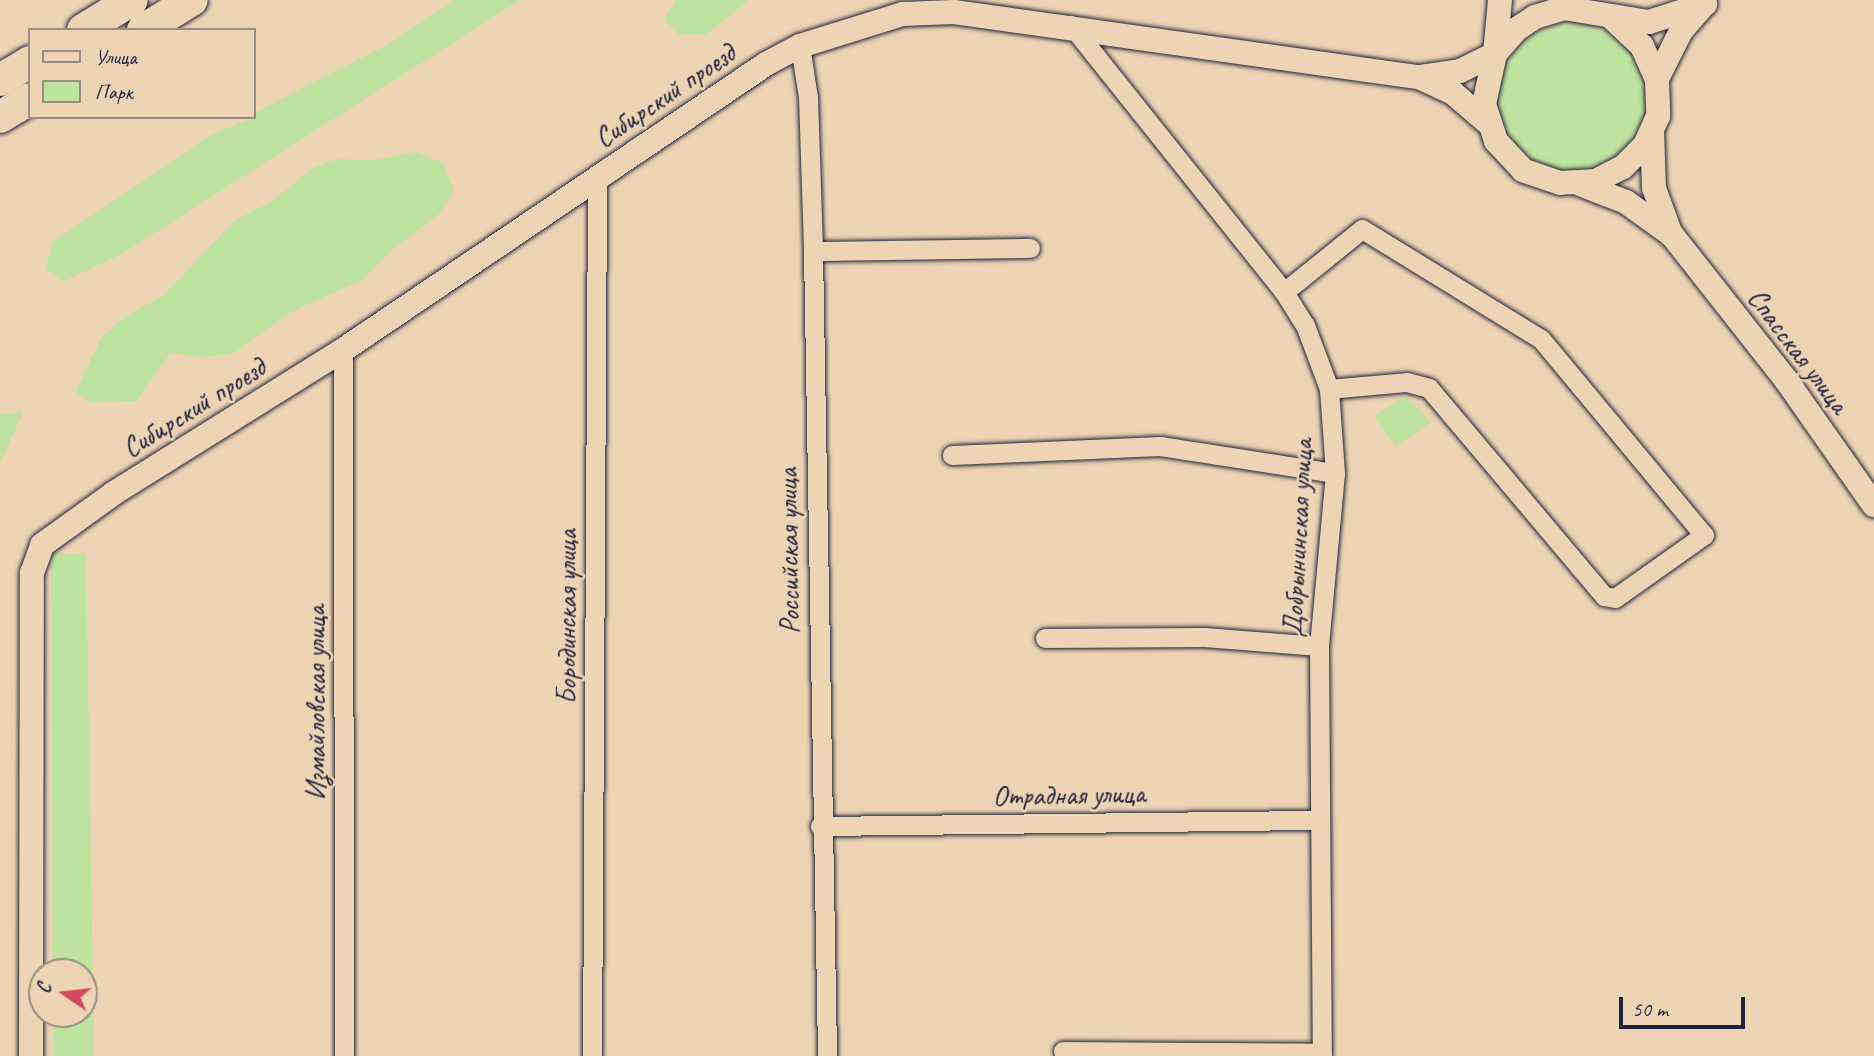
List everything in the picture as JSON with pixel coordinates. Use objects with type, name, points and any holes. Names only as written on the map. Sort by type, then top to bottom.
[{"type":"highway","points":[[86,28],[132,0]]},
{"type":"highway","points":[[146,28],[192,0]]},
{"type":"highway","points":[[0,80],[28,63]]},
{"type":"highway","points":[[0,117],[28,100]]},
{"type":"street","points":[[1500,0],[1495,54],[1485,86],[1488,123],[1502,149],[1523,170],[1560,183],[1580,184],[1623,167],[1652,131],[1658,116],[1657,79],[1642,46],[1612,18]]},
{"type":"street","points":[[1495,54],[1529,20],[1562,4],[1612,18],[1661,20],[1707,2]]},
{"type":"street","points":[[1657,79],[1681,31],[1707,2]]},
{"type":"street","name":"Сибирский проезд","points":[[32,1056],[29,611],[32,573],[42,545],[114,493],[343,350],[597,178],[800,46],[903,14],[954,12],[1071,25],[1419,77],[1453,93],[1488,123]]},
{"type":"street","name":"Добрынинская улица","points":[[1071,25],[1284,292],[1305,325],[1329,389],[1335,473],[1319,646],[1318,820],[1322,1055]]},
{"type":"street","name":"Российская улица","points":[[800,46],[808,97],[813,251],[820,826],[827,1056]]},
{"type":"street","name":"Сибирский проезд","points":[[1419,77],[1460,71],[1495,54]]},
{"type":"street","name":"Спасская улица","points":[[1652,131],[1654,188],[1672,235]]},
{"type":"street","name":"Бородинская улица","points":[[592,1056],[597,178]]},
{"type":"street","name":"Спасская улица","points":[[1580,184],[1626,202],[1672,235],[1786,380],[1874,505]]},
{"type":"street","points":[[1284,292],[1362,229],[1541,339],[1704,535],[1615,598],[1604,596],[1430,388],[1407,382],[1329,389]]},
{"type":"street","points":[[813,251],[1030,248]]},
{"type":"street","name":"Измайловская улица","points":[[343,350],[344,1056]]},
{"type":"street","points":[[953,455],[1160,446],[1335,473]]},
{"type":"street","points":[[1045,638],[1204,637],[1319,646]]},
{"type":"street","name":"Отрадная улица","points":[[820,826],[1318,820]]},
{"type":"street","points":[[1063,1051],[1322,1055]]},
{"type":"green space","points":[[453,0],[520,0],[120,255],[64,281],[45,269],[53,242],[209,136],[249,119],[256,119],[256,112],[385,46]]},
{"type":"green space","points":[[675,0],[749,0],[707,34],[678,35],[665,19]]},
{"type":"green space","points":[[1571,24],[1599,30],[1623,46],[1639,70],[1645,98],[1639,126],[1623,150],[1599,166],[1571,172],[1543,166],[1519,150],[1503,126],[1497,98],[1503,70],[1519,46],[1543,30]]},
{"type":"green space","points":[[416,152],[443,163],[454,191],[439,214],[391,251],[364,279],[291,312],[232,354],[201,357],[170,353],[137,401],[91,402],[75,392],[102,337],[119,321],[165,294],[235,220],[269,203],[313,168],[336,159],[373,160]]},
{"type":"green space","points":[[1406,396],[1431,422],[1395,447],[1374,416]]},
{"type":"green space","points":[[23,412],[0,463],[0,414]]},
{"type":"green space","points":[[51,553],[86,553],[92,958],[53,958]]},
{"type":"green space","points":[[53,1028],[94,1028],[94,1056],[54,1056]]}]
